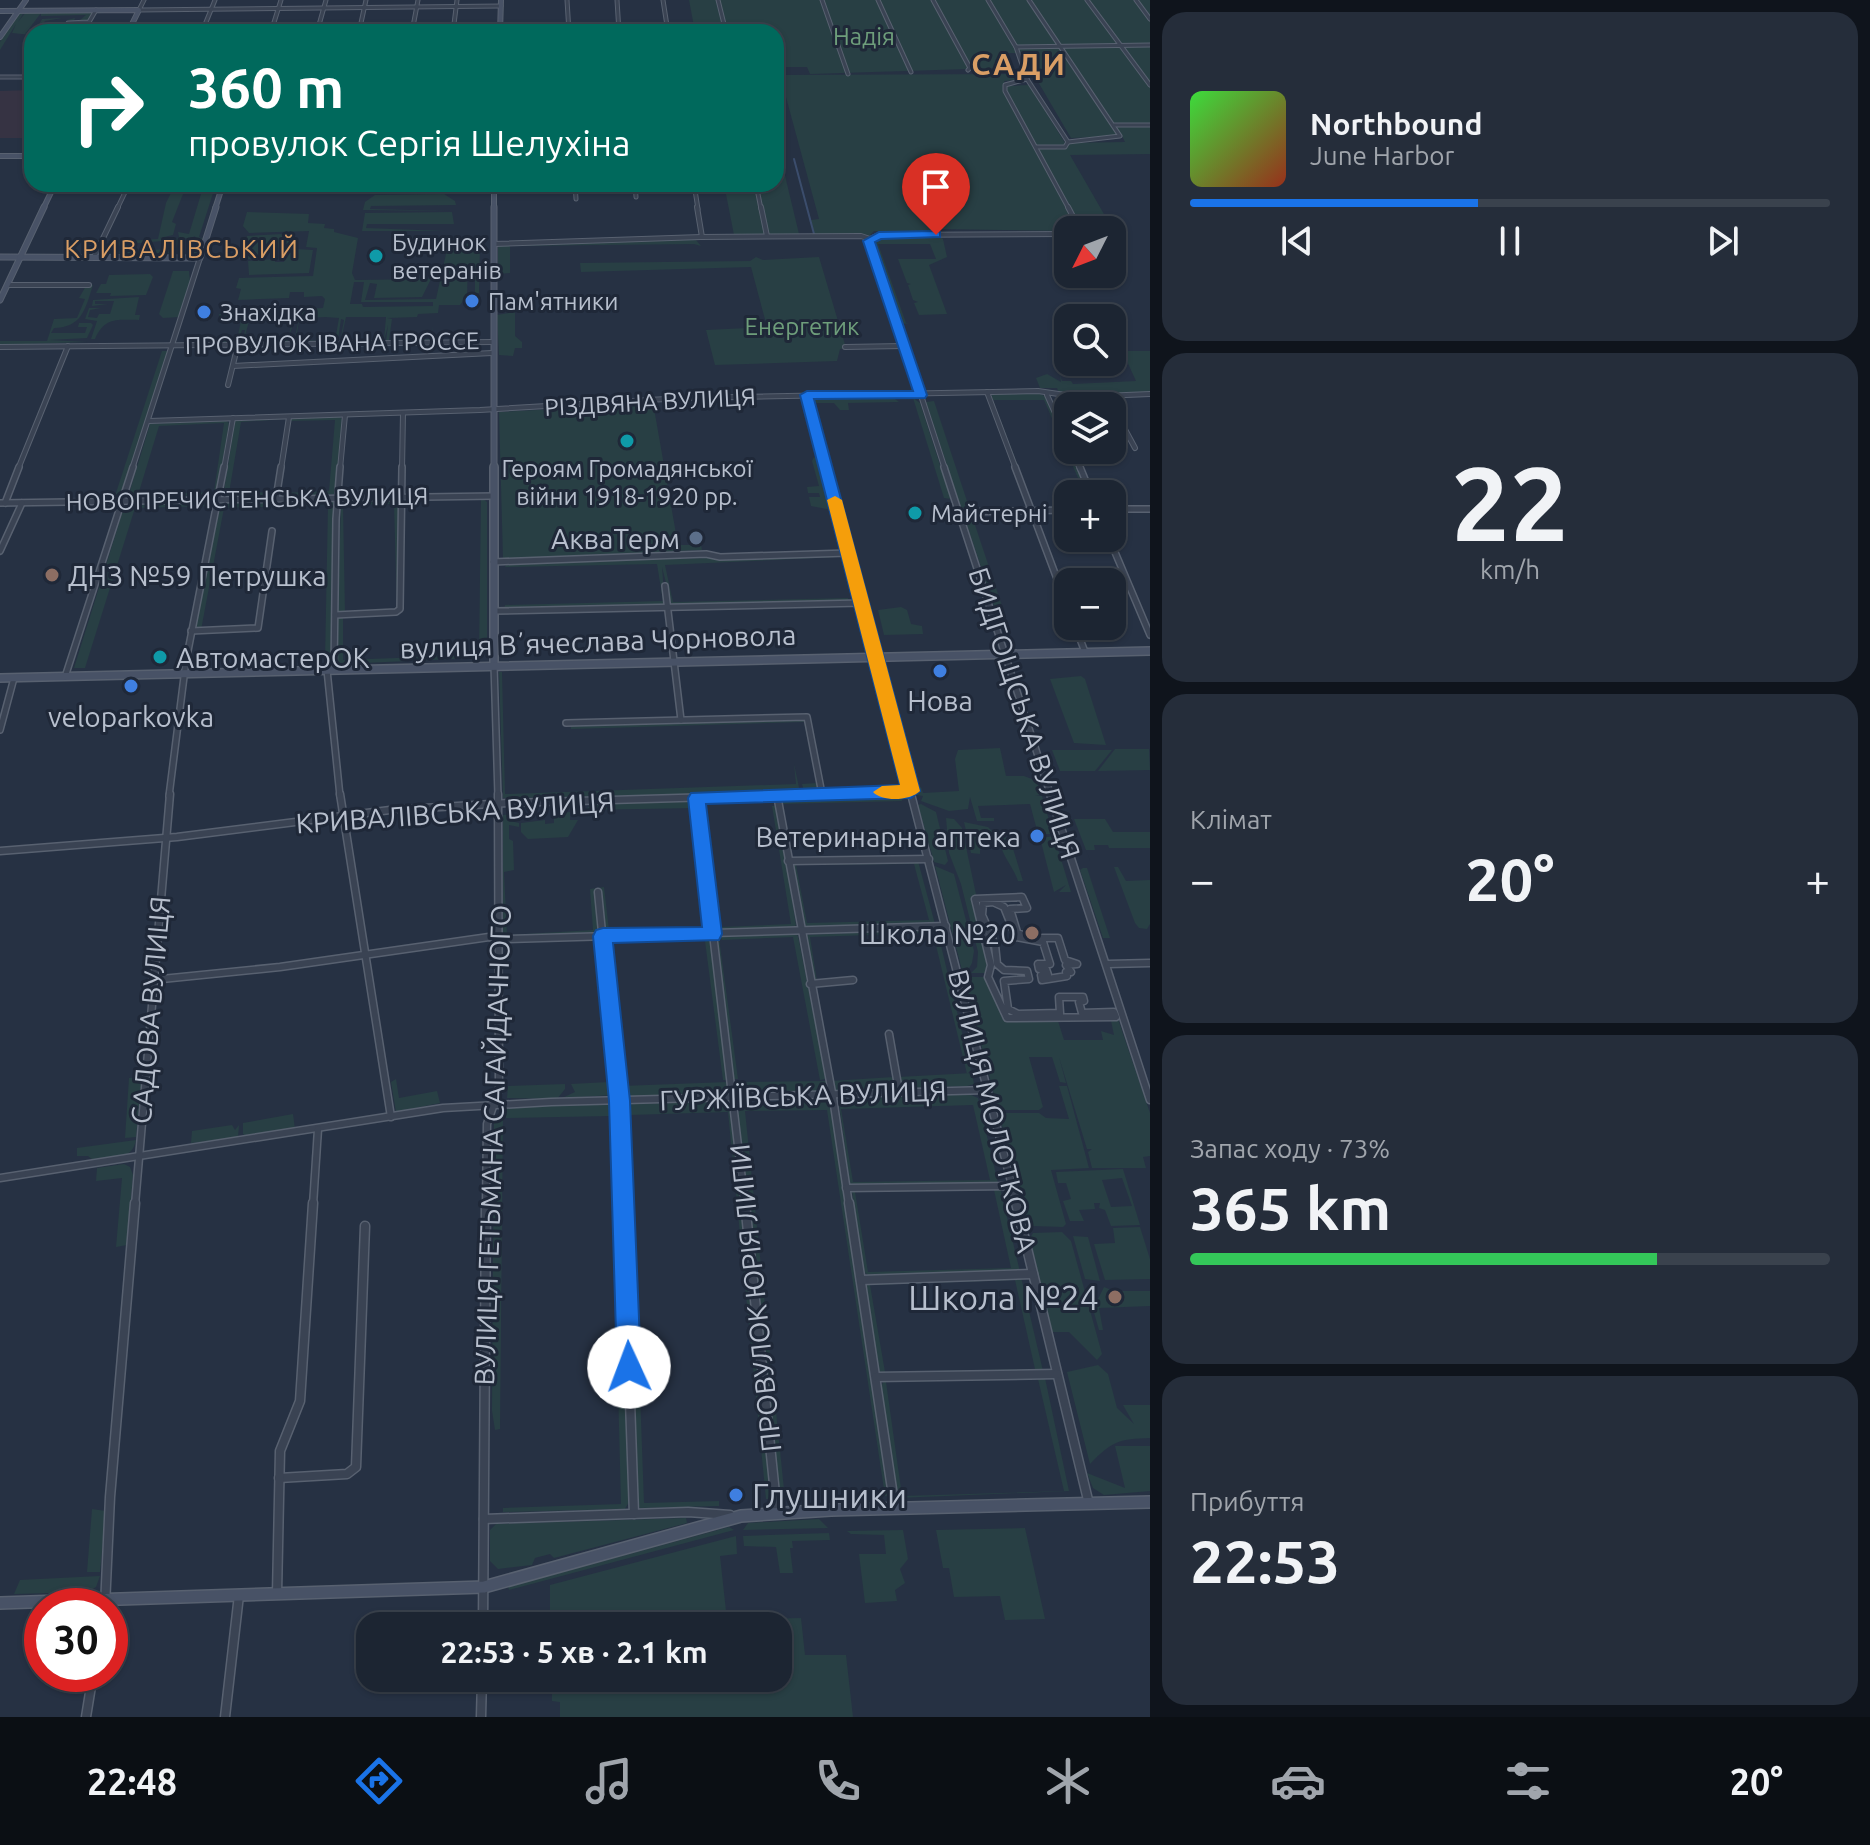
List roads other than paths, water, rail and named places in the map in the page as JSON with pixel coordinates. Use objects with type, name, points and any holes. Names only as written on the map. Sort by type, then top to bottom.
[{"type":"main road","points":[[0,37],[26,0]]},
{"type":"main road","points":[[500,24],[501,3]]},
{"type":"main road","points":[[0,11],[139,10],[132,24]]},
{"type":"main road","points":[[0,156],[24,156]]},
{"type":"main road","points":[[0,300],[51,192]]},
{"type":"main road","points":[[0,257],[200,258],[221,192]]},
{"type":"main road","name":"ВУЛИЦЯ ГЕТЬМАНА САГАЙДАЧНОГО","points":[[494,192],[494,665]]},
{"type":"main road","name":"вулиця Вʼячеслава Чорновола","points":[[0,678],[876,655],[1150,651]]},
{"type":"main road","points":[[128,1602],[484,1587],[741,1516],[1150,1502]]},
{"type":"main road","points":[[0,1603],[24,1603]]},
{"type":"street","points":[[144,0],[139,10],[456,7],[501,3]]},
{"type":"street","points":[[205,24],[215,0]]},
{"type":"street","points":[[274,24],[281,0]]},
{"type":"street","points":[[299,8],[302,0]]},
{"type":"street","points":[[319,24],[326,0]]},
{"type":"street","points":[[361,24],[366,0]]},
{"type":"street","points":[[413,24],[418,0]]},
{"type":"street","points":[[454,24],[457,0]]},
{"type":"street","points":[[567,0],[568,24]]},
{"type":"street","points":[[617,0],[618,24]]},
{"type":"street","points":[[663,0],[667,24]]},
{"type":"street","points":[[718,0],[724,24]]},
{"type":"street","points":[[822,0],[848,74]]},
{"type":"street","points":[[878,0],[911,72]]},
{"type":"street","points":[[933,0],[970,68],[968,70]]},
{"type":"street","points":[[988,0],[1016,47],[1027,79],[1068,142]]},
{"type":"street","points":[[1029,0],[1114,125],[1118,138],[1068,142]]},
{"type":"street","points":[[1087,0],[1150,85]]},
{"type":"street","points":[[1136,0],[1150,19]]},
{"type":"street","points":[[67,24],[89,22],[96,10]]},
{"type":"street","points":[[1016,47],[1150,45]]},
{"type":"street","points":[[0,77],[24,77]]},
{"type":"street","points":[[1027,79],[1004,86],[1073,216]]},
{"type":"street","points":[[1114,125],[1150,125]]},
{"type":"street","points":[[1036,147],[1065,147],[1068,142]]},
{"type":"street","points":[[94,257],[125,192]]},
{"type":"street","points":[[576,192],[576,199]]},
{"type":"street","points":[[636,192],[636,197]]},
{"type":"street","points":[[695,192],[702,237]]},
{"type":"street","points":[[758,192],[767,236]]},
{"type":"street","points":[[494,244],[702,237],[1054,234]]},
{"type":"street","name":"БИДГОЩСЬКА ВУЛИЦЯ","points":[[871,238],[903,346],[1108,964],[1150,1100]]},
{"type":"street","points":[[65,677],[200,258]]},
{"type":"street","points":[[6,282],[89,285]]},
{"type":"street","name":"ПРОВУЛОК ІВАНА ГРОССЕ","points":[[172,344],[492,342]]},
{"type":"street","points":[[0,347],[172,344]]},
{"type":"street","points":[[228,385],[238,344]]},
{"type":"street","points":[[2,503],[68,346]]},
{"type":"street","points":[[845,347],[903,346]]},
{"type":"street","points":[[233,366],[492,353]]},
{"type":"street","name":"РІЗДВЯНА ВУЛИЦЯ","points":[[149,421],[403,413],[683,398],[1038,391],[1054,395]]},
{"type":"street","points":[[987,392],[1054,571]]},
{"type":"street","name":"РІЗДВЯНА ВУЛИЦЯ","points":[[1126,395],[1150,394]]},
{"type":"street","name":"ВУЛИЦЯ МОЛОТКОВА","points":[[807,395],[988,1090],[1089,1504]]},
{"type":"street","points":[[1047,395],[1054,411]]},
{"type":"street","points":[[335,615],[399,611],[403,413]]},
{"type":"street","points":[[345,415],[330,670],[342,815],[391,1117]]},
{"type":"street","points":[[276,499],[289,417]]},
{"type":"street","name":"САДОВА ВУЛИЦЯ","points":[[106,1588],[110,1497],[152,980],[182,674],[233,418]]},
{"type":"street","points":[[1126,431],[1135,448]]},
{"type":"street","name":"НОВОПРЕЧИСТЕНСЬКА ВУЛИЦЯ","points":[[2,503],[494,496]]},
{"type":"street","points":[[0,551],[22,503]]},
{"type":"street","points":[[1126,509],[1150,509]]},
{"type":"street","points":[[959,512],[1054,510]]},
{"type":"street","points":[[191,631],[258,628],[272,531]]},
{"type":"street","points":[[1115,552],[1150,635]]},
{"type":"street","points":[[493,562],[706,554],[720,557],[848,553]]},
{"type":"street","points":[[665,586],[681,720]]},
{"type":"street","points":[[494,611],[862,603]]},
{"type":"street","points":[[1080,640],[1085,652]]},
{"type":"street","name":"ВУЛИЦЯ ГЕТЬМАНА САГАЙДАЧНОГО","points":[[483,1612],[487,1124],[499,1089],[494,665]]},
{"type":"street","points":[[0,730],[14,678]]},
{"type":"street","points":[[566,723],[807,717],[822,794]]},
{"type":"street","name":"КРИВАЛІВСЬКА ВУЛИЦЯ","points":[[0,851],[165,838],[342,815],[498,804],[911,791]]},
{"type":"street","points":[[777,795],[833,1098],[895,1509]]},
{"type":"street","name":"ПРОВУЛОК ЮРІЯ ЛИПИ","points":[[697,798],[734,1099],[777,1513]]},
{"type":"street","points":[[788,861],[929,859]]},
{"type":"street","points":[[598,892],[619,1101],[634,1514]]},
{"type":"street","points":[[1022,897],[1027,908],[1010,909],[1017,932],[1030,938],[1058,938],[1065,960],[1077,964],[1066,965],[1071,972],[1066,972],[1067,976],[1042,980],[1041,975],[1048,975],[1046,969],[1039,969],[1038,964],[1050,964],[1043,943],[1018,938],[1012,933],[1003,906],[995,901],[983,903],[981,909],[989,937],[993,937],[995,945],[992,952],[997,967],[1003,971],[1027,971],[1029,979],[1004,981],[1009,1010],[1018,1014],[1060,1013],[1059,997],[1083,997],[1084,1001],[1079,1002],[1082,1013],[1111,1012],[1116,1017],[1007,1018],[988,977],[991,965],[975,899],[1022,897]]},
{"type":"street","points":[[152,980],[366,955],[476,938],[946,926]]},
{"type":"street","points":[[1108,964],[1150,963]]},
{"type":"street","points":[[810,984],[853,980]]},
{"type":"street","points":[[889,1034],[899,1091]]},
{"type":"street","name":"ГУРЖІЇВСЬКА ВУЛИЦЯ","points":[[0,1178],[493,1104],[833,1098],[899,1091],[988,1090]]},
{"type":"street","points":[[277,1594],[280,1446],[298,1409],[301,1390],[318,1129]]},
{"type":"street","points":[[846,1188],[1011,1186]]},
{"type":"street","points":[[279,1478],[349,1473],[356,1467],[365,1226]]},
{"type":"street","points":[[861,1280],[1033,1274]]},
{"type":"street","points":[[876,1377],[1057,1374]]},
{"type":"street","points":[[484,1519],[688,1512],[741,1516]]},
{"type":"street","points":[[225,1717],[239,1595]]},
{"type":"street","points":[[86,1717],[90,1692]]},
{"type":"street","points":[[481,1717],[482,1692]]},
{"type":"waterway","points":[[794,159],[814,234]]},
{"type":"place","name":"Будинок ветеранів","points":[[376,256]]},
{"type":"place","name":"Пам'ятники","points":[[472,301]]},
{"type":"place","name":"Знахідка","points":[[204,312]]},
{"type":"place","name":"Героям Громадянської війни 1918-1920 рр.","points":[[627,441]]},
{"type":"place","name":"Майстерні","points":[[915,513]]},
{"type":"place","name":"АкваТерм","points":[[696,538]]},
{"type":"place","name":"ДНЗ №59 Петрушка","points":[[52,575]]},
{"type":"place","name":"АвтомастерОК","points":[[160,657]]},
{"type":"place","name":"Нова","points":[[940,671]]},
{"type":"place","name":"veloparkovka","points":[[131,686]]},
{"type":"place","name":"Ветеринарна аптека","points":[[1037,836]]},
{"type":"place","name":"Школа №20","points":[[1032,933]]},
{"type":"place","name":"Школа №24","points":[[1115,1297]]},
{"type":"place","name":"Глушники","points":[[736,1495]]},
{"type":"district","name":"САДИ","points":[[1019,64]]},
{"type":"district","name":"КРИВАЛІВСЬКИЙ","points":[[182,248]]},
{"type":"park label","name":"Надія","points":[[864,36]]},
{"type":"park label","name":"Енергетик","points":[[802,326]]}]
